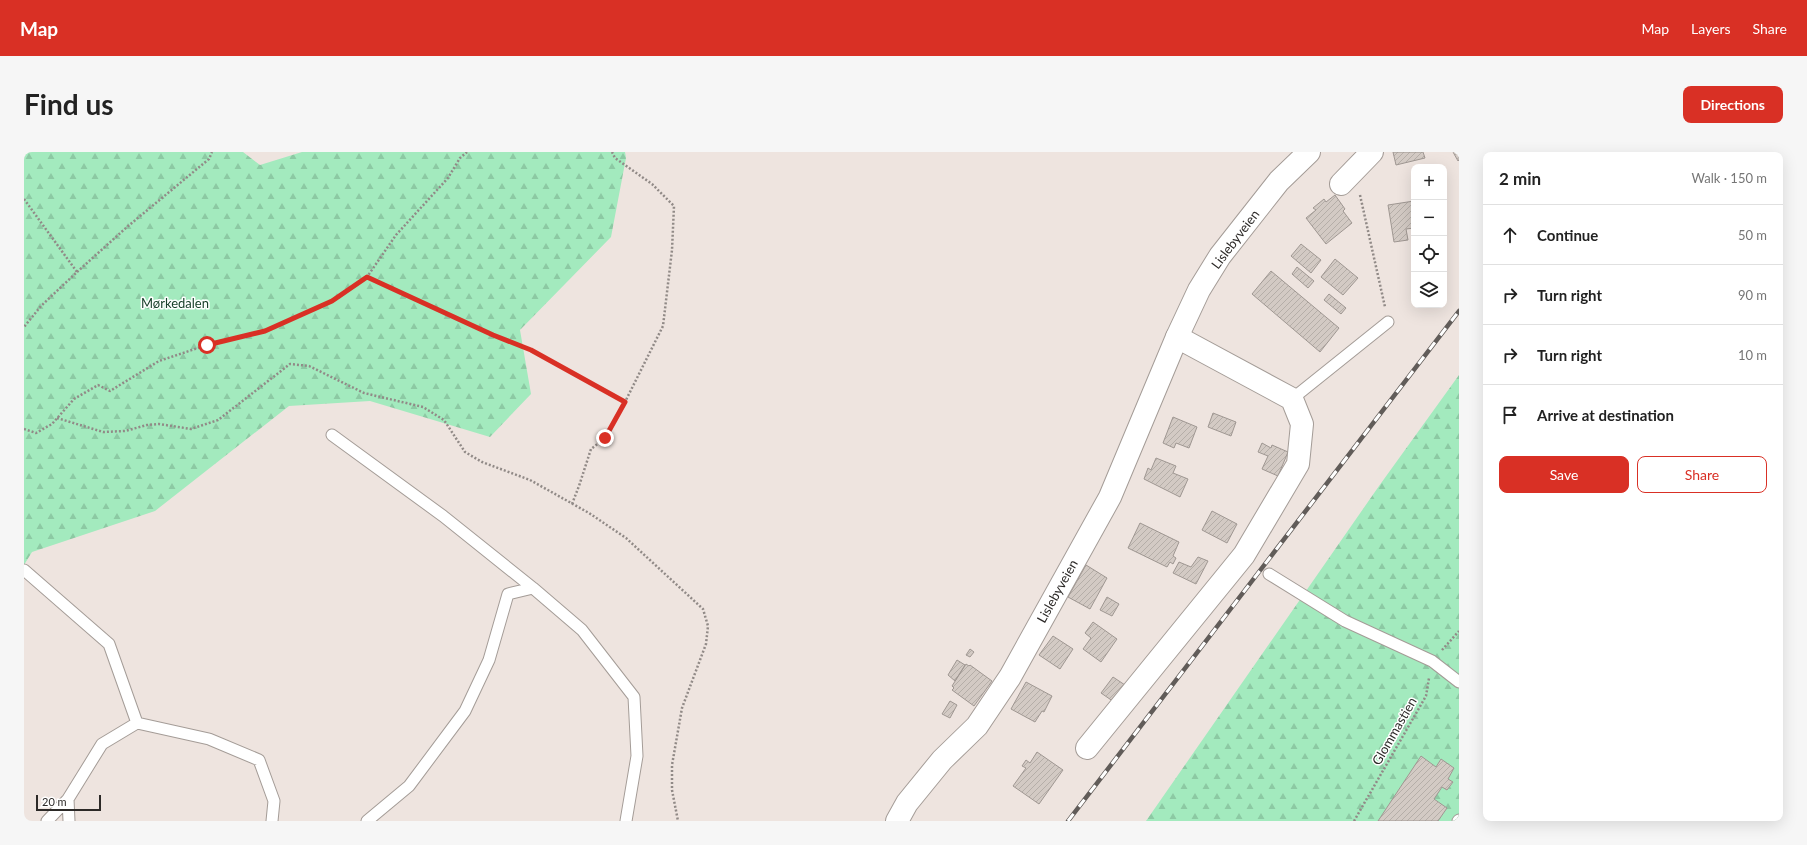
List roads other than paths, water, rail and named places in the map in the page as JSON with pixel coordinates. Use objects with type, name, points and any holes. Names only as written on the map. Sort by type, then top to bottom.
[{"type":"street","name":"Lislebyveien","points":[[897,821],[907,802],[942,760],[977,726],[1010,677],[1110,497],[1177,337],[1199,290],[1220,256],[1279,181],[1309,152]]},
{"type":"street","points":[[1347,178],[1372,152]]},
{"type":"street","points":[[1087,748],[1249,558],[1298,464],[1302,424],[1292,399],[1177,337]]},
{"type":"lane","points":[[1292,399],[1388,322]]},
{"type":"lane","points":[[332,435],[443,516],[533,588],[582,630],[634,697],[637,756],[626,821]]},
{"type":"lane","points":[[24,570],[109,644],[137,723]]},
{"type":"lane","points":[[1269,574],[1345,622],[1432,661],[1459,682]]},
{"type":"lane","points":[[367,821],[409,786],[465,711],[489,660],[508,594],[533,588]]},
{"type":"lane","points":[[47,821],[68,799],[102,744],[137,723],[209,739],[259,760],[274,801],[272,821]]},
{"type":"lane","points":[[68,799],[69,821]]},
{"type":"railway","points":[[1068,821],[1459,311]]},
{"type":"park label","name":"Mørkedalen","points":[[175,303]]}]
